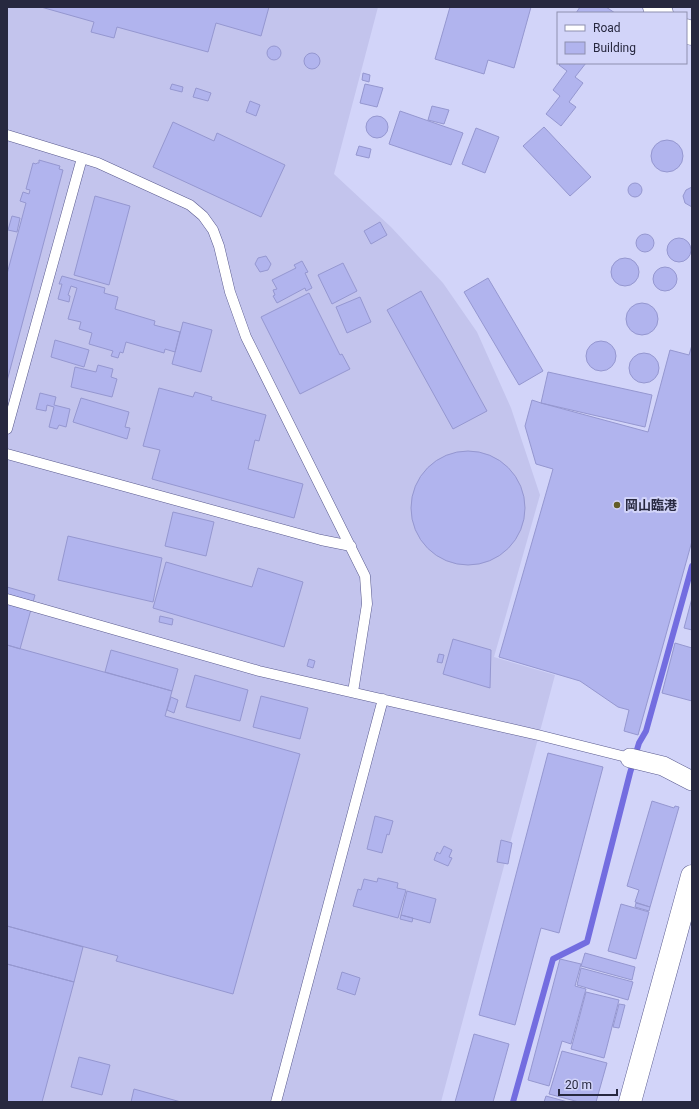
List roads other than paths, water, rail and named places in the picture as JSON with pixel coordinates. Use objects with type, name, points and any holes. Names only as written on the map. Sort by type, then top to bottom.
[{"type":"street","points":[[635,759],[663,766],[692,781]]},
{"type":"street","points":[[630,1102],[692,876]]},
{"type":"lane","points":[[7,135],[98,163],[190,205],[203,216],[213,230],[219,246],[230,292],[246,337],[365,576],[367,604],[353,692]]},
{"type":"lane","points":[[7,429],[82,158]]},
{"type":"lane","points":[[7,454],[321,540],[350,546]]},
{"type":"lane","points":[[7,599],[259,671],[538,734],[635,759]]},
{"type":"lane","points":[[276,1102],[383,700]]},
{"type":"waterway","points":[[513,1102],[553,959],[587,942],[630,773],[639,743],[646,731],[692,566]]},
{"type":"place","name":"岡山臨港","points":[[617,505]]}]
